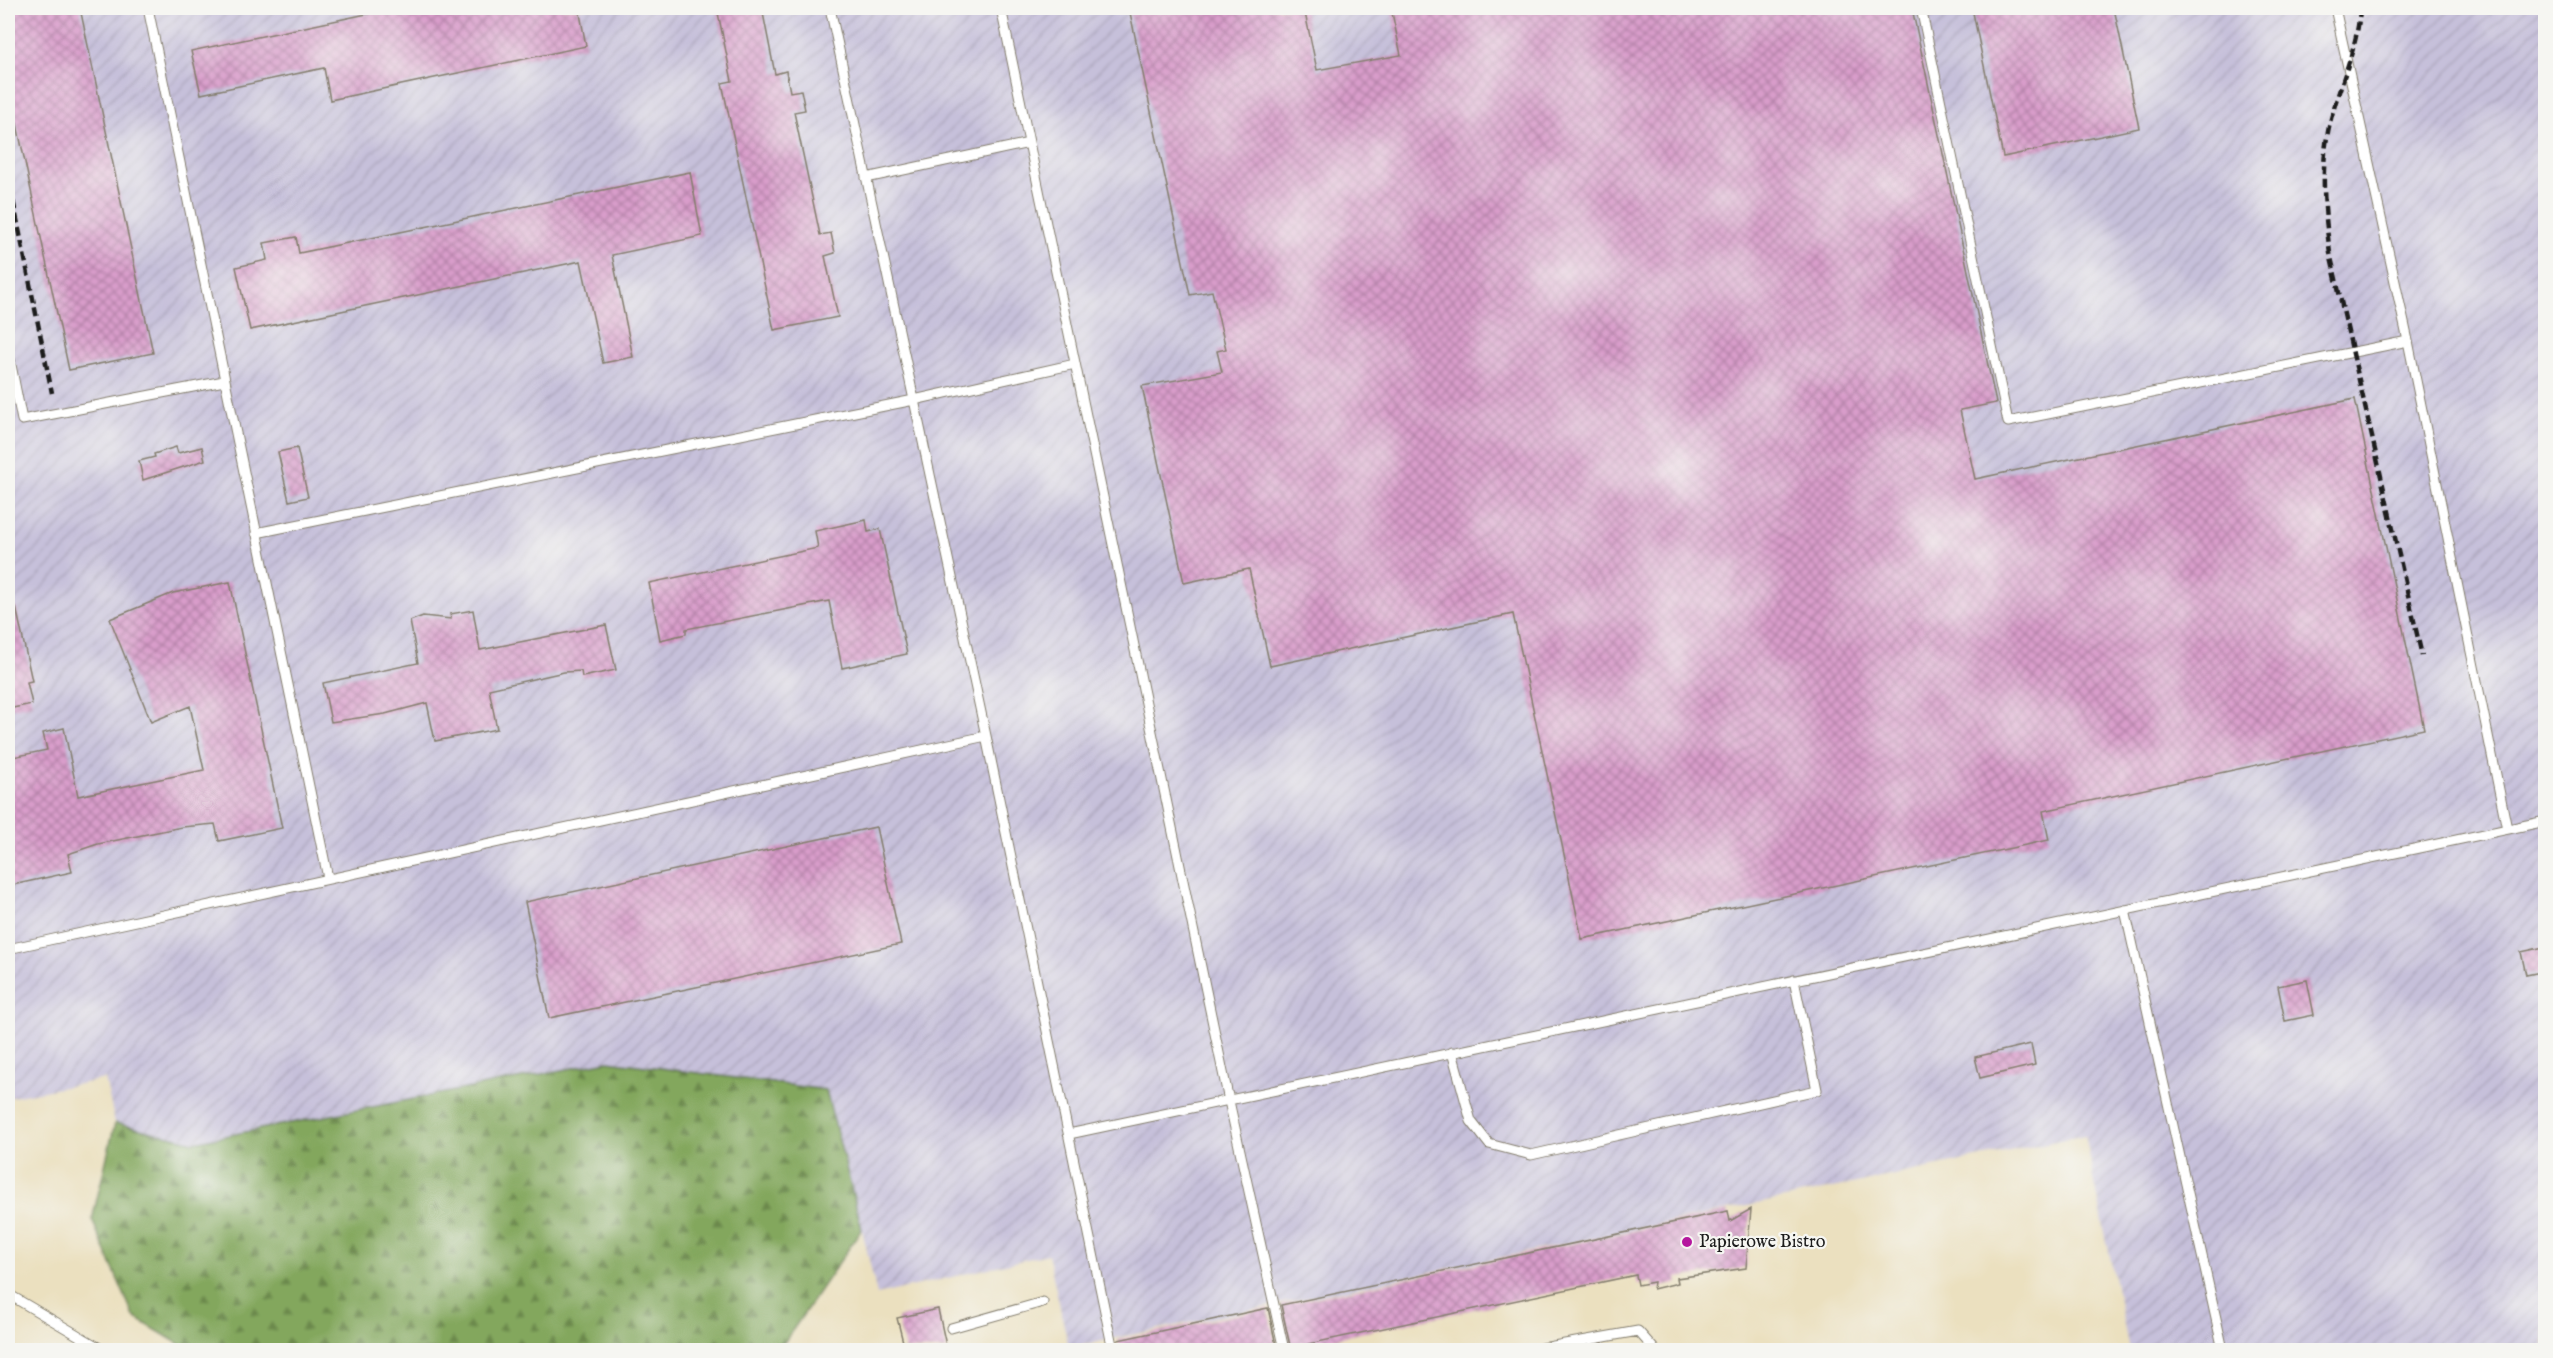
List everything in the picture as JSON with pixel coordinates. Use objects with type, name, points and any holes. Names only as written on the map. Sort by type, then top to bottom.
[{"type":"lane","points":[[148,8],[328,878]]},
{"type":"lane","points":[[830,8],[986,736],[1113,1350]]},
{"type":"lane","points":[[1001,8],[1228,1101],[1284,1350]]},
{"type":"lane","points":[[1921,8],[2008,422],[2408,341]]},
{"type":"lane","points":[[2335,8],[2408,341],[2507,829]]},
{"type":"lane","points":[[866,178],[1029,143]]},
{"type":"lane","points":[[8,350],[22,420],[224,381]]},
{"type":"lane","points":[[256,533],[914,400],[1076,364]]},
{"type":"lane","points":[[8,949],[986,736]]},
{"type":"lane","points":[[1069,1134],[2546,821]]},
{"type":"lane","points":[[2125,910],[2223,1350]]},
{"type":"lane","points":[[1452,1052],[1471,1121],[1490,1144],[1531,1155],[1817,1090],[1794,980]]},
{"type":"lane","points":[[8,1294],[104,1350]]},
{"type":"lane","points":[[951,1328],[1043,1302]]},
{"type":"lane","points":[[1532,1350],[1638,1331],[1655,1350]]},
{"type":"lane","points":[[865,1350],[879,1347]]},
{"type":"shaded area","points":[[8,8],[2545,8],[2545,1350],[2129,1350],[2085,1135],[1069,1348],[1048,1254],[877,1295],[862,1229],[608,1061],[194,1142],[115,1123],[105,1079],[8,1098]]},
{"type":"green space","points":[[608,1061],[826,1090],[862,1229],[779,1350],[189,1350],[134,1317],[92,1220],[115,1123],[194,1142]]},
{"type":"building","points":[[8,8],[80,8],[153,353],[69,370],[8,82]]},
{"type":"building","points":[[395,8],[579,8],[586,46],[330,100],[324,68],[201,94],[191,51]]},
{"type":"building","points":[[717,8],[762,8],[775,74],[786,71],[790,92],[801,90],[805,110],[794,112],[820,235],[831,233],[835,253],[825,256],[838,317],[774,330],[722,83],[732,81]]},
{"type":"building","points":[[1129,8],[1304,8],[1317,70],[1401,55],[1391,8],[1912,8],[1996,403],[1960,410],[1975,479],[2355,399],[2424,729],[2043,811],[2049,840],[1582,939],[1513,614],[1270,666],[1249,569],[1184,583],[1142,386],[1222,372],[1217,351],[1226,349],[1212,291],[1190,295]]},
{"type":"building","points":[[1972,8],[2114,8],[2139,128],[2003,157]]},
{"type":"building","points":[[690,172],[702,236],[612,255],[633,357],[603,363],[581,261],[250,330],[236,267],[267,260],[264,243],[296,237],[299,253]]},
{"type":"building","points":[[176,447],[178,453],[202,447],[205,460],[143,480],[139,461],[155,457],[154,454]]},
{"type":"building","points":[[297,448],[308,497],[289,501],[278,452]]},
{"type":"building","points":[[866,520],[868,532],[880,529],[907,654],[842,668],[829,601],[686,629],[686,634],[660,640],[649,583],[818,548],[815,531]]},
{"type":"building","points":[[230,582],[282,828],[219,841],[215,824],[182,827],[98,844],[68,854],[72,872],[8,886],[8,758],[47,750],[43,733],[64,728],[78,796],[204,770],[190,706],[151,722],[110,619],[173,593]]},
{"type":"building","points":[[16,607],[32,681],[27,682],[32,704],[8,709],[8,608]]},
{"type":"building","points":[[473,610],[480,650],[606,625],[616,670],[582,677],[581,671],[564,672],[489,689],[497,729],[435,741],[427,703],[385,714],[331,722],[323,683],[418,663],[410,621],[423,616],[451,619],[450,614]]},
{"type":"building","points":[[876,827],[901,944],[549,1018],[525,902]]},
{"type":"building","points":[[2544,947],[2546,971],[2526,975],[2521,952]]},
{"type":"building","points":[[2307,980],[2314,1015],[2285,1021],[2278,986]]},
{"type":"building","points":[[2031,1044],[2035,1065],[1980,1078],[1975,1057]]},
{"type":"building","points":[[1751,1209],[1746,1268],[1677,1278],[1678,1283],[1653,1289],[1654,1282],[1638,1285],[1636,1275],[1308,1344],[1309,1350],[1291,1350],[1281,1305],[1728,1211],[1730,1221]]},
{"type":"building","points":[[1268,1308],[1277,1350],[1120,1350],[1118,1340]]},
{"type":"building","points":[[938,1309],[947,1350],[905,1350],[897,1318]]},
{"type":"railway","points":[[2360,8],[2353,49],[2336,101],[2325,149],[2326,218],[2330,253],[2422,656]]},
{"type":"railway","points":[[8,175],[52,393]]},
{"type":"place","name":"Papierowe Bistro","points":[[1687,1242]]}]
